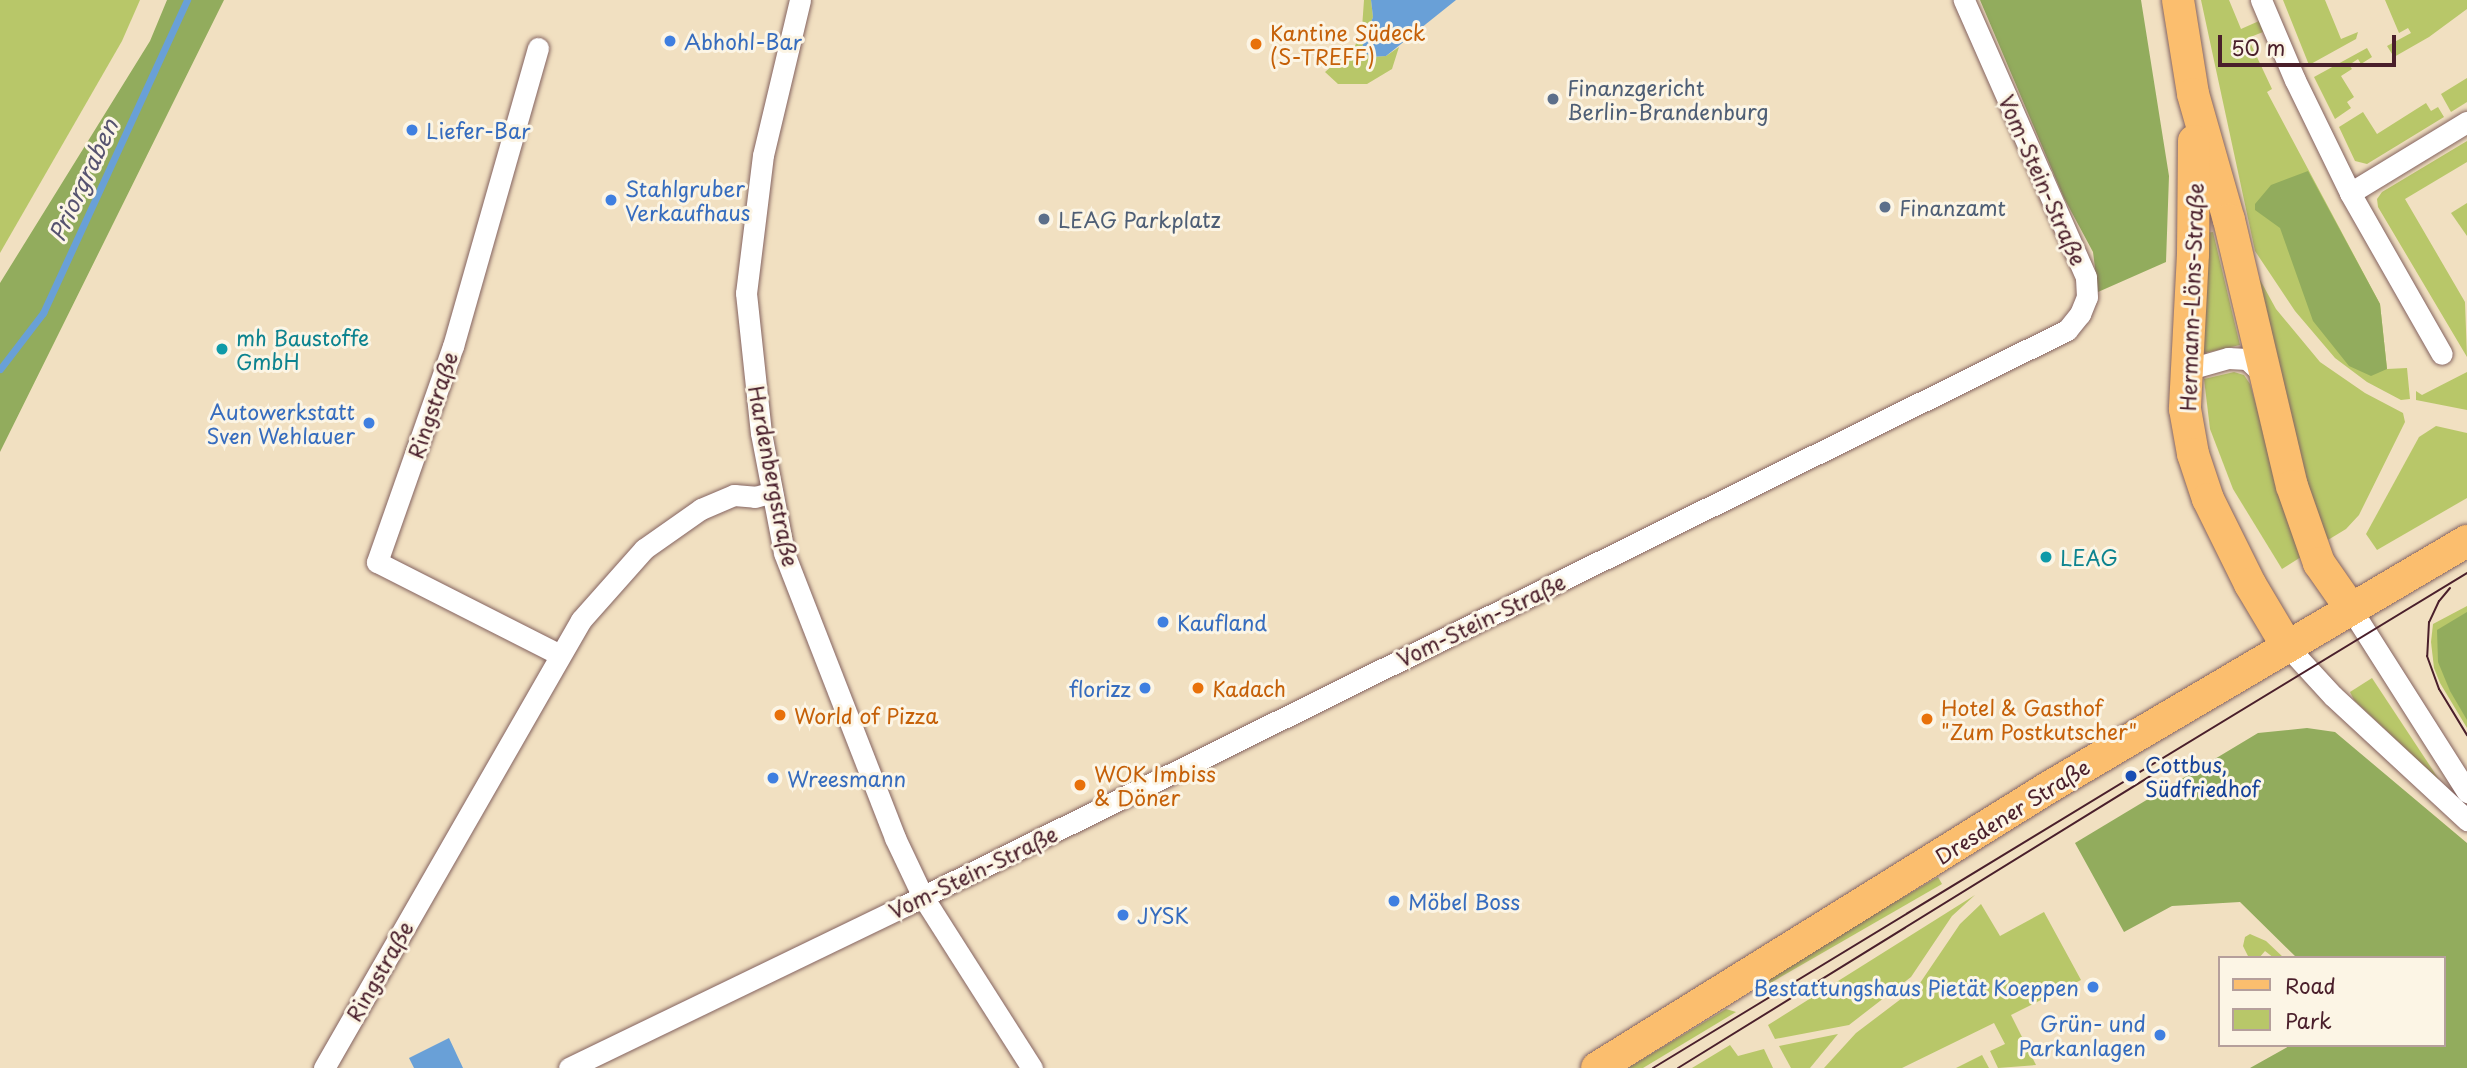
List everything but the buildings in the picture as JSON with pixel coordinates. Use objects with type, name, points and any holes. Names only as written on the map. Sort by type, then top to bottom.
[{"type":"main road","name":"Hermann-Löns-Straße","points":[[2178,0],[2193,94],[2229,220],[2263,374],[2292,486],[2319,563],[2351,609]]},
{"type":"main road","name":"Hermann-Löns-Straße","points":[[2193,94],[2195,184],[2185,409],[2208,499],[2258,601],[2287,646]]},
{"type":"main road","name":"Dresdener Straße","points":[[1597,1068],[2051,786],[2467,541]]},
{"type":"street","name":"Hardenbergstraße","points":[[800,0],[763,155],[746,293],[761,433],[784,553],[895,838],[923,897],[1032,1068]]},
{"type":"street","name":"Vom-Stein-Straße","points":[[569,1068],[923,897],[2067,330],[2080,314],[2087,297],[2086,276],[1964,0]]},
{"type":"street","points":[[2261,0],[2294,80],[2350,193],[2442,354]]},
{"type":"street","name":"Ringstraße","points":[[538,48],[453,346],[377,562],[560,655]]},
{"type":"street","points":[[2350,193],[2467,122]]},
{"type":"street","points":[[2186,370],[2228,358],[2247,359],[2263,374]]},
{"type":"street","name":"Ringstraße","points":[[324,1068],[581,620],[644,549],[701,509],[734,495],[755,497],[770,481]]},
{"type":"street","name":"Hermann-Löns-Straße","points":[[2351,609],[2467,792]]},
{"type":"street","name":"Hermann-Löns-Straße","points":[[2287,646],[2333,696],[2467,820]]},
{"type":"green space","points":[[0,0],[140,0],[122,41],[0,253]]},
{"type":"green space","points":[[167,0],[224,0],[0,452],[0,283],[150,41]]},
{"type":"green space","points":[[1364,0],[1371,0],[1373,17],[1361,50],[1371,57],[1386,56],[1399,47],[1392,69],[1367,84],[1338,84],[1325,72],[1355,46],[1362,28]]},
{"type":"green space","points":[[1980,0],[2141,0],[2169,176],[2166,262],[2098,292],[2093,252],[2064,198]]},
{"type":"green space","points":[[2201,0],[2229,0],[2241,29],[2259,21],[2263,32],[2248,38],[2272,89],[2267,92],[2380,304],[2387,369],[2407,368],[2410,399],[2401,400],[2367,382],[2335,358],[2295,311],[2255,251]]},
{"type":"green space","points":[[2283,0],[2325,0],[2341,39],[2358,32],[2356,39],[2309,65]]},
{"type":"green space","points":[[2385,0],[2467,0],[2467,9],[2429,37],[2394,57],[2387,46],[2411,33],[2408,28],[2399,33]]},
{"type":"green space","points":[[2367,48],[2372,57],[2361,64],[2358,59],[2349,65],[2352,69],[2341,76],[2354,97],[2347,102],[2351,108],[2335,119],[2314,77]]},
{"type":"green space","points":[[2467,78],[2467,102],[2451,112],[2441,94]]},
{"type":"green space","points":[[2426,103],[2431,111],[2438,107],[2444,117],[2367,164],[2355,161],[2339,127],[2363,112],[2377,134]]},
{"type":"green space","points":[[2467,141],[2467,162],[2405,199],[2465,302],[2467,357],[2378,207],[2377,199],[2382,192]]},
{"type":"green space","points":[[2308,171],[2380,304],[2387,369],[2371,376],[2349,366],[2313,321],[2280,228],[2255,210],[2255,204],[2271,185]]},
{"type":"green space","points":[[2467,203],[2467,236],[2451,213]]},
{"type":"green space","points":[[2213,232],[2240,345],[2204,353],[2205,233]]},
{"type":"green space","points":[[2248,258],[2276,309],[2320,362],[2365,393],[2403,413],[2405,422],[2359,515],[2346,529],[2323,543]]},
{"type":"green space","points":[[2234,372],[2244,375],[2250,384],[2301,557],[2282,569],[2233,489],[2210,429],[2204,379]]},
{"type":"green space","points":[[2467,372],[2467,410],[2416,400],[2416,391],[2422,395]]},
{"type":"green space","points":[[2436,426],[2467,433],[2467,498],[2377,550],[2366,534],[2419,437]]},
{"type":"green space","points":[[2467,606],[2467,728],[2440,683],[2434,668],[2431,642],[2433,624]]},
{"type":"green space","points":[[2467,612],[2467,720],[2450,691],[2438,662],[2437,630]]},
{"type":"green space","points":[[2372,678],[2440,781],[2354,700],[2350,692]]},
{"type":"green space","points":[[2307,728],[2335,732],[2467,843],[2467,1068],[2250,1068],[2287,1047],[2446,1047],[2446,956],[2295,956],[2240,902],[2172,906],[2124,932],[2075,843],[2258,733]]},
{"type":"green space","points":[[1938,877],[1942,884],[1760,989],[1756,982]]},
{"type":"green space","points":[[1975,895],[1952,916],[1911,977],[1849,1025],[1775,1039],[1768,1025]]},
{"type":"green space","points":[[1981,904],[2000,936],[2044,912],[2081,980],[2011,1015],[2036,1065],[1998,1068],[1990,1051],[2005,1044],[1994,1023],[1902,1068],[1824,1068],[1856,1033],[1918,986],[1960,924]]},
{"type":"green space","points":[[2250,934],[2266,941],[2282,956],[2271,956],[2265,951],[2261,956],[2248,956],[2243,946],[2245,937]]},
{"type":"green space","points":[[1726,1009],[1736,1012],[1643,1068],[1628,1068]]},
{"type":"green space","points":[[1838,1034],[1810,1068],[1791,1068],[1779,1046]]},
{"type":"green space","points":[[1730,1045],[1738,1056],[1764,1049],[1773,1068],[1692,1068]]},
{"type":"green space","points":[[1982,1055],[1989,1068],[1956,1068]]},
{"type":"water","points":[[1371,0],[1456,0],[1386,56],[1371,57],[1361,50],[1373,17]]},
{"type":"water","points":[[449,1038],[463,1068],[414,1068],[409,1058]]},
{"type":"waterway","name":"Priorgraben","points":[[0,369],[43,313],[187,0]]},
{"type":"tram line","points":[[1653,1068],[2467,573]]},
{"type":"tram line","points":[[2450,588],[2439,601],[2429,622],[2427,656],[2439,689],[2467,735]]},
{"type":"tram line","points":[[1678,1068],[2165,767]]},
{"type":"place","name":"Abhohl-Bar","points":[[670,41]]},
{"type":"place","name":"Kantine Südeck (S-TREFF)","points":[[1256,44]]},
{"type":"place","name":"Finanzgericht Berlin-Brandenburg","points":[[1553,99]]},
{"type":"place","name":"Liefer-Bar","points":[[412,130]]},
{"type":"place","name":"Stahlgruber Verkaufhaus","points":[[611,200]]},
{"type":"place","name":"Finanzamt","points":[[1885,207]]},
{"type":"place","name":"LEAG Parkplatz","points":[[1044,219]]},
{"type":"place","name":"mh Baustoffe GmbH","points":[[222,349]]},
{"type":"place","name":"Autowerkstatt Sven Wehlauer","points":[[369,423]]},
{"type":"place","name":"LEAG","points":[[2046,557]]},
{"type":"place","name":"Kaufland","points":[[1163,622]]},
{"type":"place","name":"florizz","points":[[1145,688]]},
{"type":"place","name":"Kadach","points":[[1198,688]]},
{"type":"place","name":"World of Pizza","points":[[780,715]]},
{"type":"place","name":"Hotel & Gasthof \"Zum Postkutscher\"","points":[[1927,719]]},
{"type":"place","name":"Cottbus, Südfriedhof","points":[[2131,776]]},
{"type":"place","name":"Wreesmann","points":[[773,778]]},
{"type":"place","name":"WOK Imbiss & Döner","points":[[1080,785]]},
{"type":"place","name":"Möbel Boss","points":[[1394,901]]},
{"type":"place","name":"JYSK","points":[[1123,915]]},
{"type":"place","name":"Bestattungshaus Pietät Koeppen","points":[[2093,987]]},
{"type":"place","name":"Grün- und Parkanlagen","points":[[2160,1035]]}]
